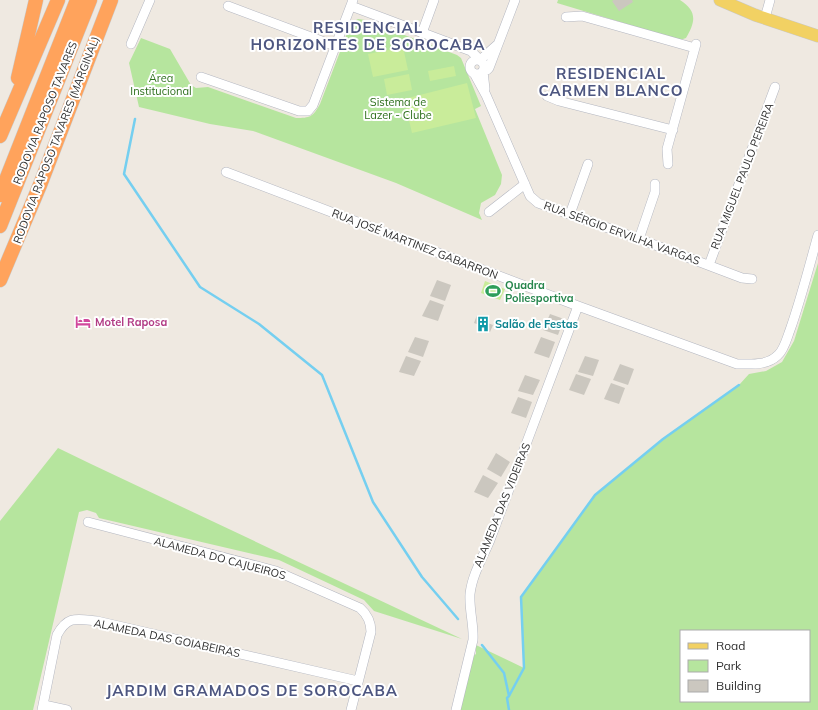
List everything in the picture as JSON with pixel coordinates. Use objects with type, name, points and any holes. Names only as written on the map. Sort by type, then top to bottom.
[{"type":"highway","points":[[11,113],[36,0]]},
{"type":"highway","points":[[0,136],[58,0]]},
{"type":"highway","name":"RODOVIA RAPOSO TAVARES","points":[[0,195],[77,0]]},
{"type":"highway","name":"RODOVIA RAPOSO TAVARES","points":[[0,226],[90,0]]},
{"type":"highway","name":"RODOVIA RAPOSO TAVARES (MARGINAL)","points":[[0,280],[40,186],[110,0]]},
{"type":"highway","points":[[0,187],[12,165]]},
{"type":"main road","points":[[720,0],[765,18],[818,36]]},
{"type":"street","points":[[131,44],[150,0]]},
{"type":"street","points":[[422,33],[434,0]]},
{"type":"street","points":[[475,70],[487,70],[489,68],[515,0]]},
{"type":"street","points":[[765,18],[770,0]]},
{"type":"street","points":[[201,77],[299,111],[308,111],[313,105],[352,3],[422,33],[471,51],[480,60],[498,44]]},
{"type":"street","points":[[228,6],[335,46]]},
{"type":"street","points":[[566,17],[582,16],[695,46],[667,149],[668,164]]},
{"type":"street","name":"RUA SÉRGIO ERVILHA VARGAS","points":[[458,46],[475,70],[530,196],[538,203],[742,278],[752,279]]},
{"type":"street","name":"RUA SÉRGIO ERVILHA VARGAS","points":[[475,70],[484,65],[480,60]]},
{"type":"street","name":"RUA MIGUEL PAULO PEREIRA","points":[[709,265],[776,87]]},
{"type":"street","points":[[547,96],[673,130]]},
{"type":"street","points":[[570,214],[588,164]]},
{"type":"street","name":"RUA JOSÉ MARTINEZ GABARRON","points":[[226,172],[578,306],[737,364],[759,364],[769,361],[778,355],[787,340],[818,235]]},
{"type":"street","points":[[489,212],[525,184]]},
{"type":"street","points":[[639,239],[655,192],[655,184]]},
{"type":"street","name":"ALAMEDA DAS VIDEIRAS","points":[[456,710],[473,640],[474,630],[470,608],[470,593],[474,574],[490,540],[578,306]]},
{"type":"street","name":"ALAMEDA DO CAJUEIROS","points":[[88,522],[276,571],[360,608],[367,615],[371,625],[351,710]]},
{"type":"street","name":"ALAMEDA DAS GOIABEIRAS","points":[[43,707],[57,635],[63,624],[74,619],[97,621],[358,681]]},
{"type":"street","points":[[43,707],[67,710]]},
{"type":"green space","points":[[558,0],[680,0],[690,8],[693,21],[686,38],[680,40],[557,3]]},
{"type":"green space","name":"Sistema de Lazer - Clube","points":[[358,19],[365,20],[457,55],[461,58],[481,106],[475,109],[502,175],[501,184],[495,195],[481,203],[479,213],[482,220],[396,183],[253,131],[210,124],[139,107],[129,63],[141,38],[170,49],[191,85],[196,88],[208,87],[296,118],[311,116],[320,104],[351,23]]},
{"type":"green space","points":[[403,47],[408,70],[373,77],[368,54]]},
{"type":"green space","points":[[454,66],[456,76],[430,81],[428,71]]},
{"type":"green space","points":[[409,74],[412,90],[387,95],[384,79]]},
{"type":"green space","points":[[467,83],[476,118],[412,133],[404,99]]},
{"type":"green space","points":[[818,263],[818,710],[460,710],[472,657],[476,654],[476,645],[524,668],[521,597],[595,495],[663,439],[739,385],[749,374],[766,371],[782,362],[794,341]]},
{"type":"green space","name":"Quadra Poliesportiva","points":[[485,281],[505,289],[500,300],[481,293]]},
{"type":"green space","points":[[58,448],[462,639],[374,611],[364,600],[279,560],[99,518],[96,513],[87,510],[79,512],[33,710],[0,710],[0,521]]},
{"type":"building","points":[[632,0],[633,2],[619,11],[612,1]]},
{"type":"building","points":[[437,280],[451,285],[445,301],[430,296]]},
{"type":"building","points":[[430,300],[444,305],[438,321],[422,316]]},
{"type":"building","points":[[550,314],[564,319],[558,335],[543,330]]},
{"type":"building","name":"Salão de Festas","points":[[477,315],[487,319],[485,322],[493,325],[490,332],[484,330],[485,327],[474,323]]},
{"type":"building","points":[[415,337],[429,341],[423,357],[408,352]]},
{"type":"building","points":[[541,337],[555,342],[549,358],[534,353]]},
{"type":"building","points":[[406,356],[421,361],[414,376],[399,372]]},
{"type":"building","points":[[585,356],[599,360],[593,376],[578,372]]},
{"type":"building","points":[[620,364],[634,369],[628,385],[613,380]]},
{"type":"building","points":[[576,374],[591,379],[584,395],[569,390]]},
{"type":"building","points":[[525,375],[540,380],[533,395],[518,391]]},
{"type":"building","points":[[611,383],[625,388],[619,404],[604,399]]},
{"type":"building","points":[[518,397],[532,402],[526,418],[511,413]]},
{"type":"building","points":[[496,453],[510,462],[501,477],[487,469]]},
{"type":"building","points":[[483,475],[498,483],[488,498],[474,492]]},
{"type":"waterway","points":[[135,119],[124,174],[200,287],[259,324],[322,375],[373,502],[422,577],[458,619]]},
{"type":"waterway","points":[[509,696],[524,668],[521,597],[595,495],[663,439],[739,385]]},
{"type":"waterway","points":[[482,645],[504,673],[509,696],[507,698],[509,710]]},
{"type":"place","name":"Quadra Poliesportiva","points":[[493,291]]},
{"type":"place","name":"Motel Raposa","points":[[83,322]]},
{"type":"place","name":"Salão de Festas","points":[[483,324]]},
{"type":"district","name":"RESIDENCIAL HORIZONTES DE SOROCABA","points":[[368,36]]},
{"type":"district","name":"RESIDENCIAL CARMEN BLANCO","points":[[611,82]]},
{"type":"district","name":"JARDIM GRAMADOS DE SOROCABA","points":[[252,690]]},
{"type":"park label","name":"Área Institucional","points":[[161,84]]}]
